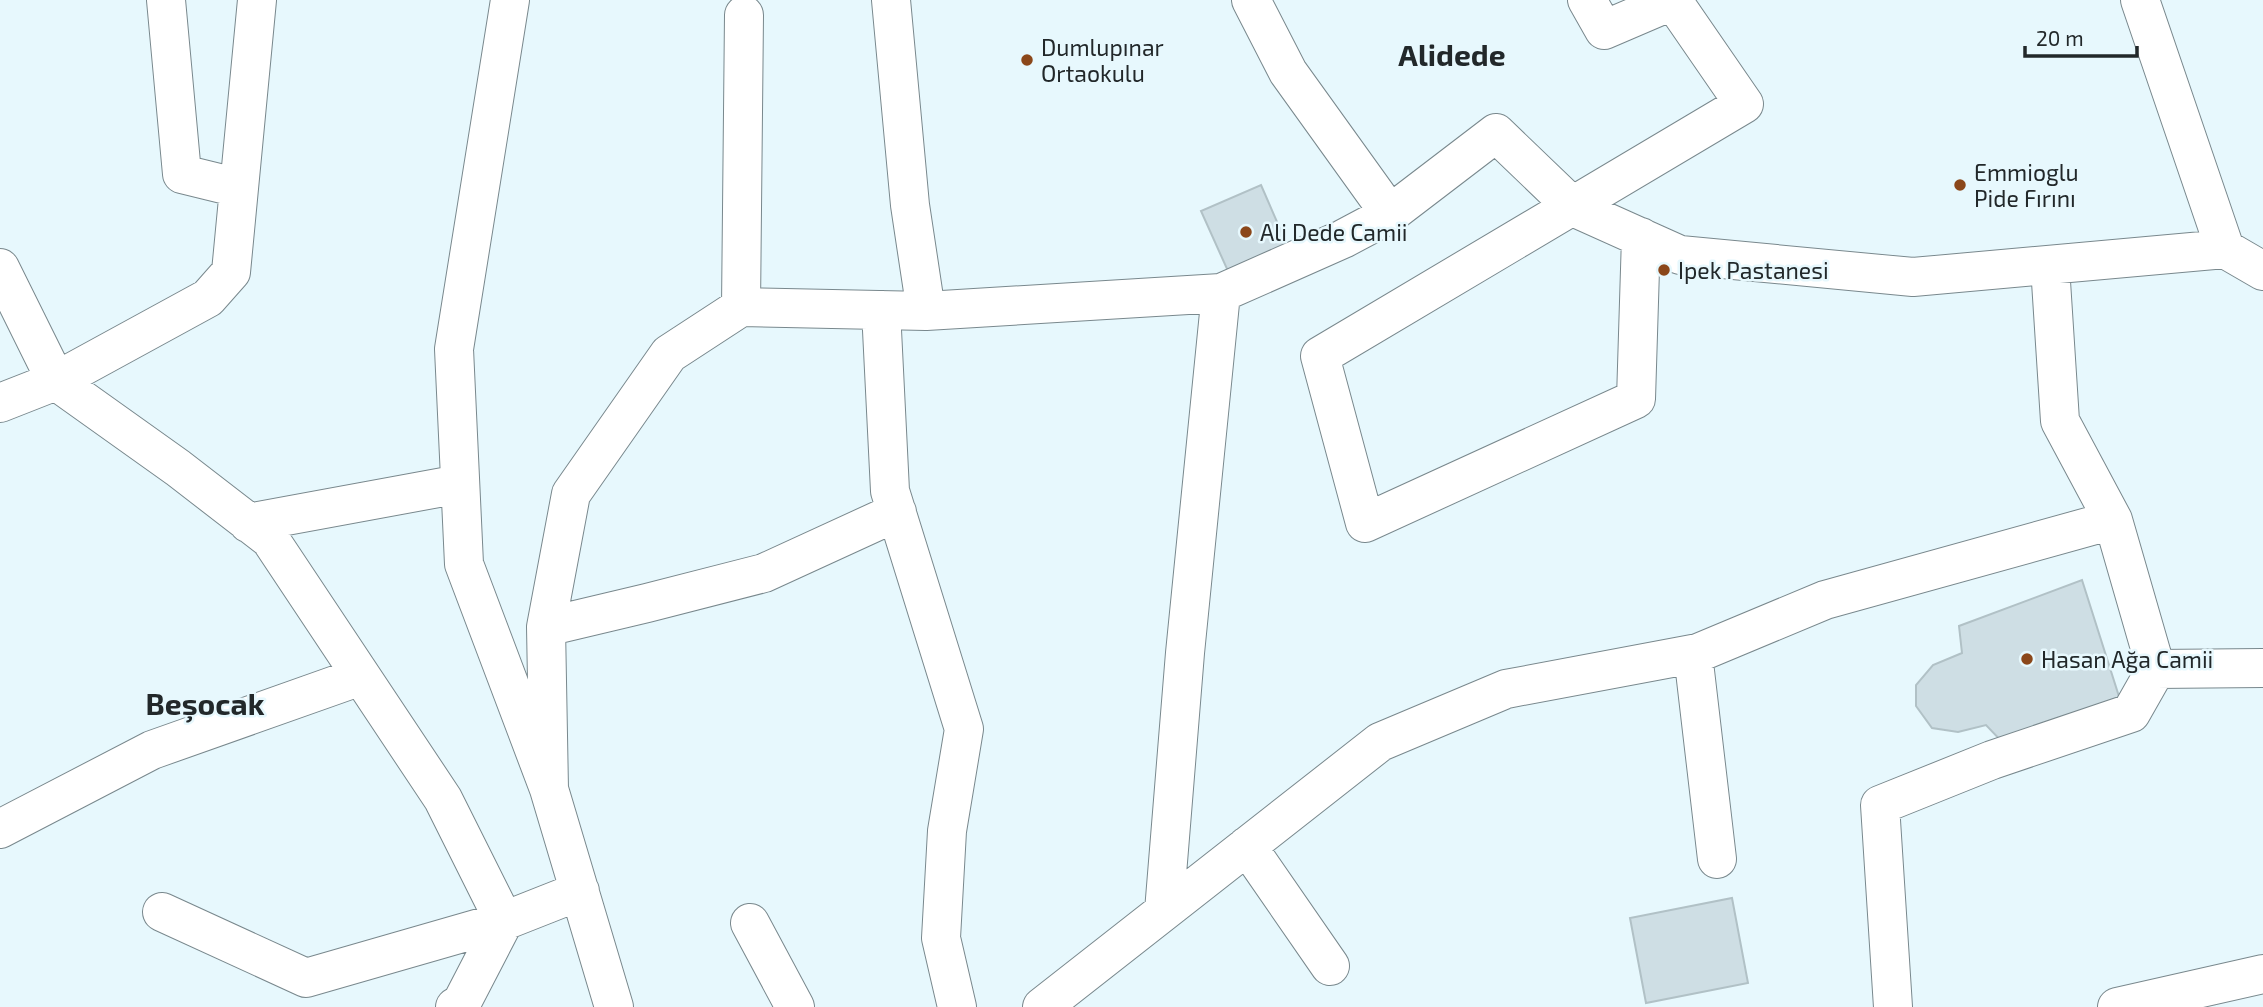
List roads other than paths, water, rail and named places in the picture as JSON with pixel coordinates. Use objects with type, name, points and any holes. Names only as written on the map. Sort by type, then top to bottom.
[{"type":"street","points":[[166,0],[181,174],[239,188]]},
{"type":"street","points":[[0,403],[56,381],[208,298],[231,272],[257,0]]},
{"type":"street","points":[[510,0],[454,349],[464,564],[549,789],[614,1007]]},
{"type":"street","points":[[891,0],[910,205],[926,311]]},
{"type":"street","points":[[1251,0],[1288,72],[1390,214]]},
{"type":"street","points":[[1587,0],[1605,30],[1674,0],[1744,104],[1320,356],[1365,523],[1636,399],[1641,237]]},
{"type":"street","points":[[2140,0],[2225,249]]},
{"type":"street","points":[[741,307],[744,15]]},
{"type":"street","points":[[549,789],[546,627],[571,494],[669,354],[741,307],[926,311],[1220,293],[1343,239],[1390,214],[1496,133],[1573,207],[1680,254],[1913,277],[2225,249],[2263,271]]},
{"type":"street","points":[[1893,1007],[1880,805],[1992,760],[2131,713],[2156,669],[2112,520],[2060,421],[2050,266]]},
{"type":"street","points":[[0,268],[56,381],[178,468],[270,539],[443,799],[504,921]]},
{"type":"street","points":[[1164,911],[1185,653],[1220,293]]},
{"type":"street","points":[[881,310],[890,491],[964,729],[947,831],[941,938],[957,1007]]},
{"type":"street","points":[[248,523],[460,484]]},
{"type":"street","points":[[546,627],[764,573],[897,512]]},
{"type":"street","points":[[1045,1006],[1380,742],[1506,689],[1693,654],[1825,600],[2112,520]]},
{"type":"street","points":[[1693,654],[1717,859]]},
{"type":"street","points":[[2156,669],[2263,668]]},
{"type":"street","points":[[2,828],[152,750],[361,676]]},
{"type":"street","points":[[1247,846],[1330,966]]},
{"type":"street","points":[[162,912],[306,978],[504,921],[580,891]]},
{"type":"street","points":[[459,1006],[504,921]]},
{"type":"street","points":[[750,923],[795,1007]]},
{"type":"street","points":[[2117,1007],[2263,974]]},
{"type":"place","name":"Dumlupınar Ortaokulu","points":[[1027,60]]},
{"type":"place","name":"Emmioglu Pide Fırını","points":[[1960,185]]},
{"type":"place","name":"Ali Dede Camii","points":[[1246,232]]},
{"type":"place","name":"Ipek Pastanesi","points":[[1664,270]]},
{"type":"place","name":"Hasan Ağa Camii","points":[[2027,659]]},
{"type":"district","name":"Alidede","points":[[1452,54]]},
{"type":"district","name":"Beşocak","points":[[205,703]]}]
